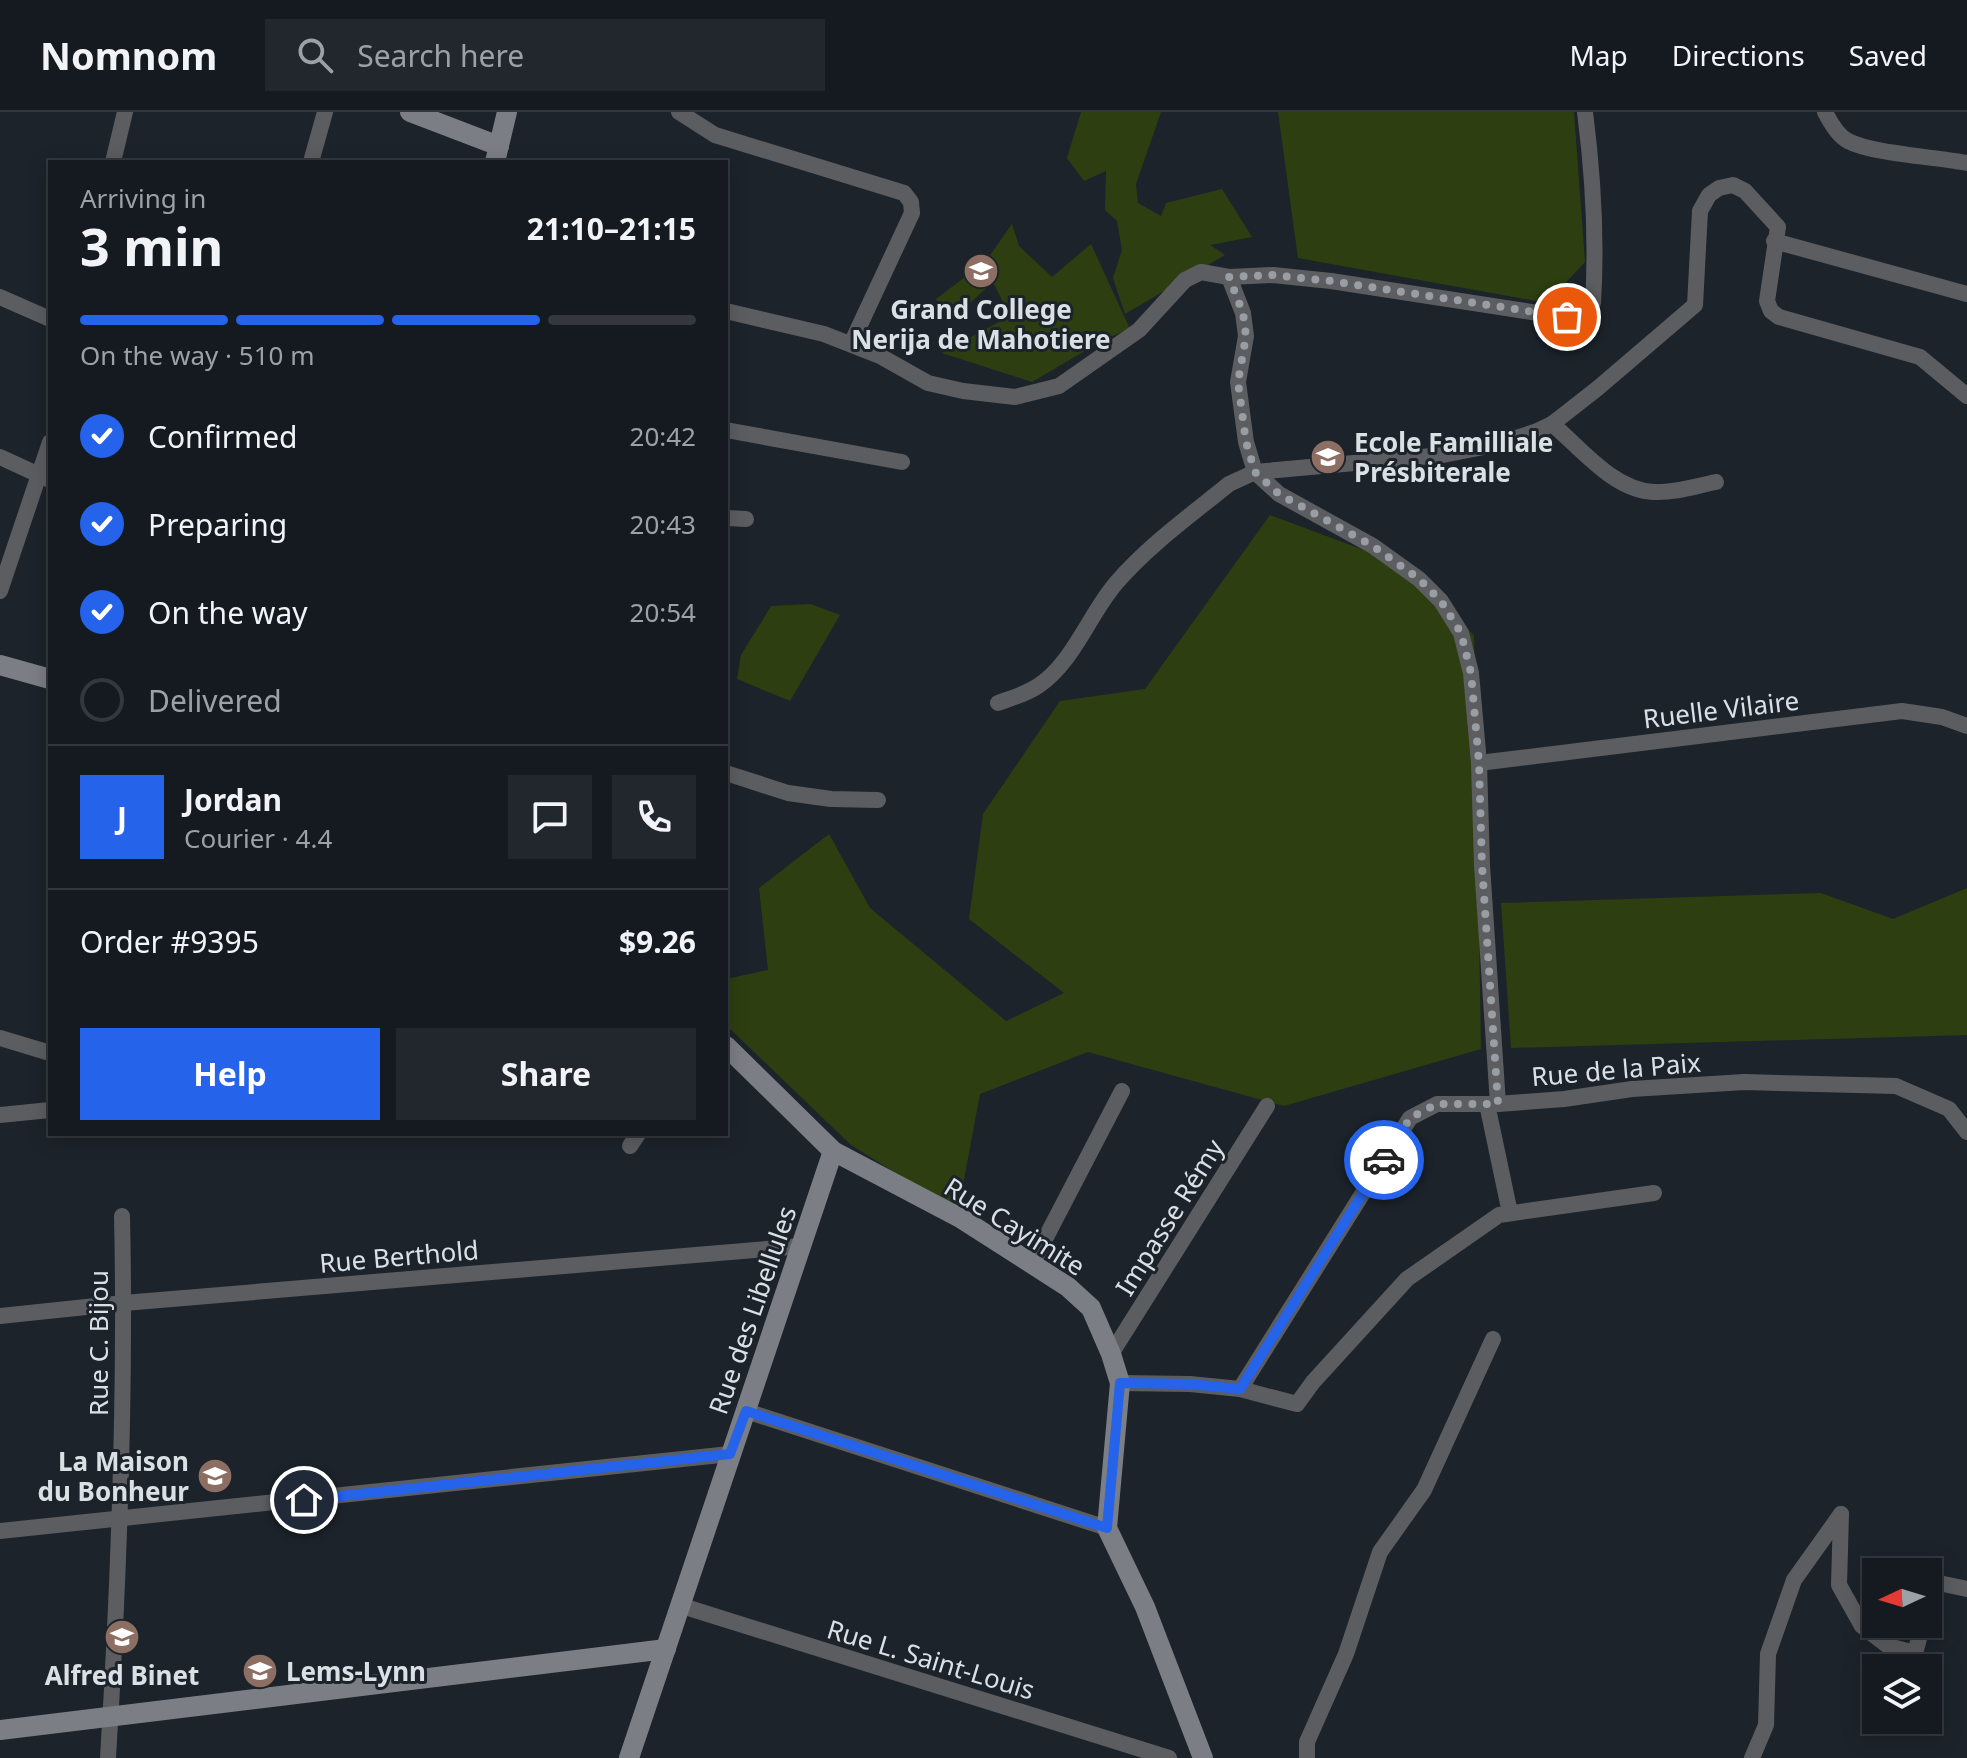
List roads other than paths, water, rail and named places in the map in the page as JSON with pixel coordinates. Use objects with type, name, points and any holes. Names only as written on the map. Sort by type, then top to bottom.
[{"type":"street","points":[[113,160],[125,112]]},
{"type":"street","points":[[312,160],[325,112]]},
{"type":"street","points":[[410,112],[497,154],[507,112]]},
{"type":"street","points":[[679,112],[715,135],[909,197],[912,213],[851,344]]},
{"type":"street","points":[[728,311],[824,334],[880,356],[928,383],[1015,397],[1059,386],[1139,330],[1185,280],[1201,272],[1229,277],[1273,275],[1317,280],[1567,317],[1580,316],[1593,303],[1595,275],[1591,161],[1585,112]]},
{"type":"street","points":[[1825,112],[1831,125],[1847,141],[1870,148],[1967,163]]},
{"type":"street","points":[[998,703],[1025,693],[1050,676],[1103,600],[1143,555],[1229,484],[1255,472],[1443,455],[1494,445],[1552,424],[1695,305],[1700,211],[1709,195],[1719,188],[1733,185],[1745,191],[1778,227],[1767,301],[1771,311],[1779,317],[1920,357],[1967,396]]},
{"type":"street","points":[[1774,241],[1967,294]]},
{"type":"street","points":[[1229,277],[1243,313],[1246,336],[1238,382],[1246,442],[1255,472],[1279,494],[1373,546],[1419,579],[1441,601],[1461,633],[1471,673],[1479,763],[1493,1104],[1510,1213]]},
{"type":"street","points":[[0,297],[48,318]]},
{"type":"street","points":[[1552,424],[1603,469],[1634,489],[1670,491],[1716,482]]},
{"type":"street","points":[[728,430],[902,462]]},
{"type":"street","points":[[0,591],[44,476],[48,453]]},
{"type":"street","points":[[0,457],[44,476]]},
{"type":"street","points":[[728,518],[746,519]]},
{"type":"street","points":[[0,665],[48,678]]},
{"type":"street","name":"Ruelle Vilaire","points":[[1479,763],[1902,711],[1942,717],[1967,726]]},
{"type":"street","points":[[728,774],[788,793],[831,799],[878,800]]},
{"type":"street","points":[[0,1038],[48,1052]]},
{"type":"street","name":"Rue Cayimite","points":[[728,1048],[833,1151],[962,1219],[1068,1287],[1091,1308],[1120,1383],[1107,1528]]},
{"type":"street","name":"Rue de la Paix","points":[[1240,1389],[1410,1118],[1437,1104],[1564,1099],[1632,1089],[1744,1082],[1896,1086],[1949,1109],[1967,1132]]},
{"type":"street","points":[[1032,1264],[1122,1091]]},
{"type":"street","name":"Impasse Rémy","points":[[1111,1354],[1267,1106]]},
{"type":"street","points":[[0,1115],[48,1110]]},
{"type":"street","name":"Rue des Libellules","points":[[629,1758],[833,1151]]},
{"type":"street","points":[[1120,1383],[1190,1384],[1240,1389],[1297,1404],[1313,1382],[1407,1279],[1499,1215],[1654,1193]]},
{"type":"street","name":"Rue C. Bijou","points":[[108,1758],[121,1520],[122,1216]]},
{"type":"street","name":"Rue Berthold","points":[[0,1316],[802,1246]]},
{"type":"street","points":[[1307,1758],[1307,1742],[1346,1654],[1380,1552],[1424,1490],[1493,1339]]},
{"type":"street","points":[[746,1411],[1107,1528],[1145,1607],[1203,1758]]},
{"type":"street","points":[[0,1531],[730,1454]]},
{"type":"street","points":[[1752,1758],[1766,1725],[1768,1654],[1794,1580],[1841,1514],[1839,1585],[1862,1626]]},
{"type":"street","points":[[1942,1584],[1967,1589]]},
{"type":"street","name":"Rue L. Saint-Louis","points":[[679,1605],[1169,1758]]},
{"type":"street","points":[[1878,1638],[1888,1646],[1915,1653],[1919,1638]]},
{"type":"street","points":[[0,1730],[666,1649]]},
{"type":"place","name":"Grand College Nerija de Mahotiere","points":[[981,271]]},
{"type":"place","name":"Ecole Familliale Présbiterale","points":[[1328,457]]},
{"type":"place","name":"La Maison du Bonheur","points":[[215,1476]]},
{"type":"place","name":"Alfred Binet","points":[[122,1637]]},
{"type":"place","name":"Lems-Lynn","points":[[260,1671]]}]
